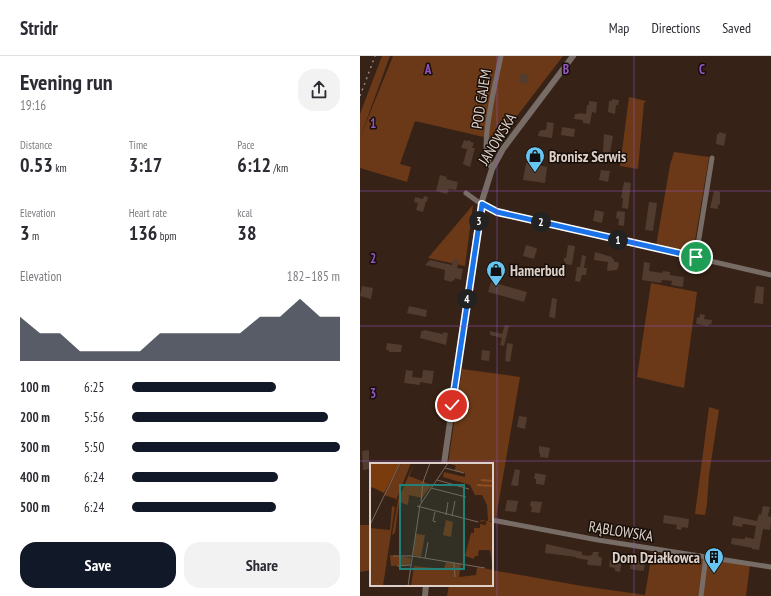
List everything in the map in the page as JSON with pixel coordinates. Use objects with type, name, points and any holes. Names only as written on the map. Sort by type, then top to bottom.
[{"type":"street","name":"POD GAJEM","points":[[492,169],[488,162],[486,146],[490,114],[501,56]]},
{"type":"street","name":"JANOWSKA","points":[[444,463],[482,204],[492,169],[506,143],[573,56]]},
{"type":"street","points":[[696,257],[712,158]]},
{"type":"street","points":[[466,193],[497,212],[771,275]]},
{"type":"street","name":"RĄBLOWSKA","points":[[493,520],[598,540],[771,567]]},
{"type":"street","points":[[701,596],[706,556]]},
{"type":"street","points":[[425,596],[426,586]]},
{"type":"shaded area","points":[[382,56],[390,56],[361,135],[393,56],[563,56],[497,142],[488,138],[415,121],[400,164],[411,167],[407,182],[360,168],[360,114]]},
{"type":"shaded area","points":[[629,97],[646,101],[644,103],[638,169],[620,166]]},
{"type":"shaded area","points":[[674,152],[709,157],[693,253],[656,246],[670,165]]},
{"type":"shaded area","points":[[473,205],[465,266],[428,258]]},
{"type":"shaded area","points":[[651,283],[697,292],[684,388],[637,377]]},
{"type":"shaded area","points":[[462,369],[520,377],[496,518],[493,517],[493,463],[448,463]]},
{"type":"shaded area","points":[[709,407],[719,410],[709,475],[705,515],[695,514]]},
{"type":"shaded area","points":[[360,525],[370,525],[370,570],[360,572]]},
{"type":"shaded area","points":[[652,552],[750,565],[746,596],[447,596],[449,586],[493,586],[493,570],[582,586],[645,595]]},
{"type":"building","points":[[521,73],[529,75],[526,84],[519,83]]},
{"type":"building","points":[[612,99],[619,100],[618,105],[616,105],[615,114],[608,112],[609,101],[612,101]]},
{"type":"building","points":[[589,101],[597,102],[596,113],[592,112],[590,124],[583,123],[583,120],[574,119],[575,114],[586,114]]},
{"type":"building","points":[[547,122],[554,123],[552,138],[538,136],[539,131],[546,130]]},
{"type":"building","points":[[562,127],[575,129],[574,137],[561,135]]},
{"type":"building","points":[[719,132],[726,134],[724,146],[716,144],[717,134],[719,134]]},
{"type":"building","points":[[604,134],[613,136],[610,153],[603,152]]},
{"type":"building","points":[[464,140],[469,140],[474,143],[472,148],[475,148],[470,167],[463,164],[467,149],[461,148]]},
{"type":"building","name":"Bronisz Serwis","points":[[526,163],[547,167],[545,183],[523,180]]},
{"type":"building","points":[[601,170],[610,171],[608,182],[599,180]]},
{"type":"building","points":[[440,175],[447,177],[446,179],[458,182],[456,190],[449,189],[447,194],[436,191]]},
{"type":"building","points":[[624,182],[631,183],[628,209],[622,208],[623,198],[621,198]]},
{"type":"building","points":[[714,191],[720,192],[720,205],[718,204],[718,209],[710,208]]},
{"type":"building","points":[[424,196],[428,197],[423,212],[416,210],[418,203],[414,202],[415,197],[423,199]]},
{"type":"building","points":[[649,202],[657,203],[653,231],[645,230]]},
{"type":"building","points":[[595,210],[604,212],[602,223],[593,221]]},
{"type":"building","points":[[617,211],[625,212],[624,226],[618,225],[619,219],[616,218]]},
{"type":"building","points":[[526,245],[537,249],[534,259],[523,256]]},
{"type":"building","points":[[568,245],[575,246],[572,265],[565,264],[566,262],[564,262]]},
{"type":"building","points":[[595,252],[612,257],[614,262],[618,262],[619,265],[617,270],[607,271],[608,262],[594,260]]},
{"type":"building","points":[[582,255],[586,256],[584,268],[587,268],[586,275],[582,275],[580,282],[575,281],[577,267],[580,267]]},
{"type":"building","points":[[453,259],[459,260],[457,268],[463,269],[461,280],[455,278],[452,282],[444,280],[445,270],[425,265],[430,260],[452,265]]},
{"type":"building","points":[[644,262],[650,263],[649,271],[662,273],[663,271],[670,272],[670,275],[684,277],[683,287],[671,285],[672,281],[662,280],[661,283],[642,280]]},
{"type":"building","points":[[491,282],[527,292],[524,302],[488,292]]},
{"type":"building","points":[[362,286],[373,288],[371,299],[360,296]]},
{"type":"building","points":[[756,286],[764,287],[763,304],[754,303]]},
{"type":"building","points":[[552,298],[557,299],[555,318],[549,317]]},
{"type":"building","points":[[409,306],[427,310],[426,317],[407,313]]},
{"type":"building","points":[[700,314],[705,315],[704,319],[712,320],[711,325],[696,324],[697,317],[699,318]]},
{"type":"building","points":[[505,325],[509,326],[504,346],[500,345],[502,338],[490,335],[490,331],[502,334]]},
{"type":"building","points":[[424,330],[443,334],[443,332],[448,333],[446,345],[420,338],[421,332]]},
{"type":"building","points":[[387,343],[402,345],[401,352],[389,352],[389,350],[386,350]]},
{"type":"building","points":[[507,343],[513,344],[510,362],[505,361]]},
{"type":"building","points":[[482,350],[490,351],[489,361],[481,360]]},
{"type":"building","points":[[406,370],[413,371],[412,377],[422,378],[423,370],[434,371],[432,384],[420,382],[420,385],[404,383]]},
{"type":"building","points":[[519,416],[527,417],[525,429],[517,427]]},
{"type":"building","points":[[539,446],[550,448],[548,458],[540,457]]},
{"type":"building","points":[[369,450],[369,469],[363,470],[362,451]]},
{"type":"building","points":[[515,469],[520,470],[518,486],[511,485]]},
{"type":"building","points":[[535,473],[546,475],[544,485],[536,484],[536,479],[534,479]]},
{"type":"building","points":[[507,500],[518,501],[516,512],[505,511]]},
{"type":"building","points":[[531,501],[542,502],[540,513],[531,512]]},
{"type":"building","points":[[763,506],[770,507],[768,516],[771,517],[771,524],[770,530],[763,529],[759,550],[731,544],[732,538],[745,539],[745,537],[754,539],[756,526],[743,524],[742,527],[732,525],[734,516],[757,521],[759,514],[761,515]]},
{"type":"building","points":[[664,515],[689,519],[688,528],[682,527],[681,530],[676,529],[677,525],[663,523]]},
{"type":"building","points":[[546,544],[582,552],[582,555],[590,556],[593,552],[599,552],[598,556],[602,558],[601,566],[589,565],[587,564],[588,560],[576,557],[545,553]]},
{"type":"building","points":[[610,560],[622,561],[620,572],[615,571],[615,568],[609,567]]},
{"type":"building","points":[[631,560],[645,562],[644,571],[630,569]]},
{"type":"railway","points":[[360,96],[375,56]]},
{"type":"place","name":"Bronisz Serwis","points":[[535,173]]},
{"type":"place","name":"Hamerbud","points":[[496,287]]},
{"type":"place","name":"Dom Działkowca","points":[[714,574]]},
{"type":"route","points":[[452,405],[482,204],[497,212],[696,257]]}]
